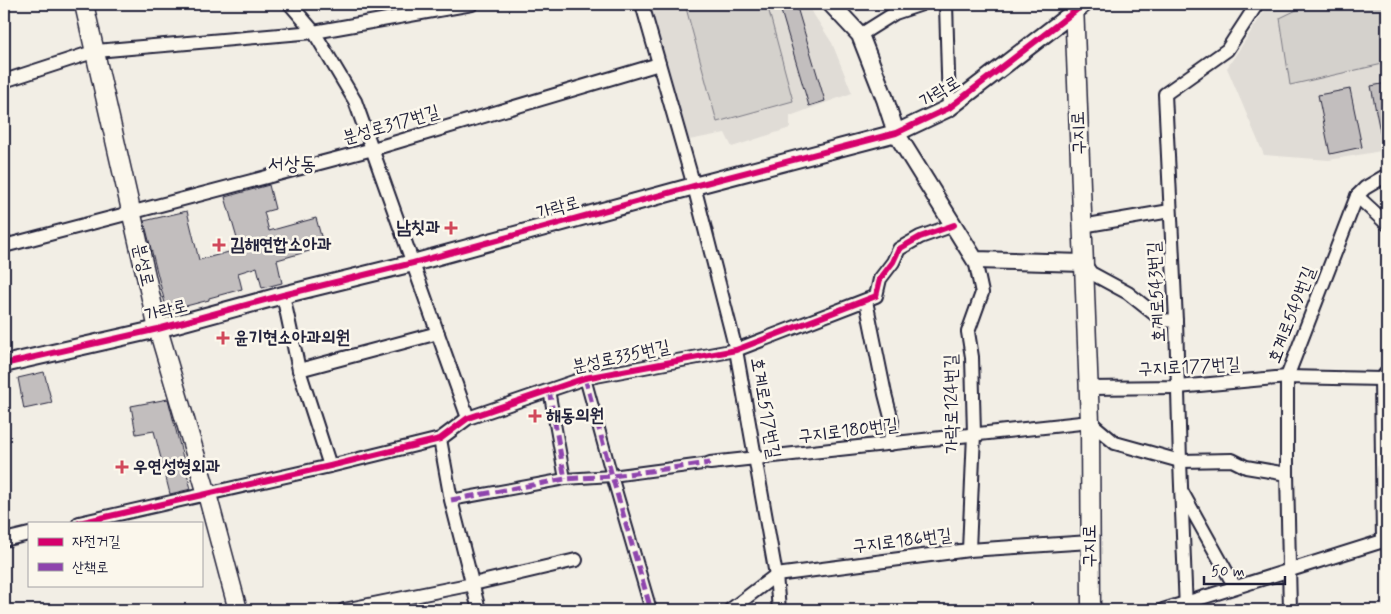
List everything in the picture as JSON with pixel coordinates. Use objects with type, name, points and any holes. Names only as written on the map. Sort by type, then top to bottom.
[{"type":"main road","name":"분성로","points":[[84,4],[158,329],[207,494],[238,610]]},
{"type":"main road","name":"구지로","points":[[1078,6],[1082,226],[1090,422],[1091,610]]},
{"type":"street","points":[[290,4],[314,32],[355,101],[468,418]]},
{"type":"street","points":[[4,80],[96,51],[314,32],[472,4]]},
{"type":"street","points":[[642,4],[694,186]]},
{"type":"street","points":[[831,4],[860,35],[895,13],[922,4]]},
{"type":"street","points":[[946,4],[949,108]]},
{"type":"street","name":"호계로543번길","points":[[1186,607],[1176,321],[1165,94],[1227,50],[1257,4]]},
{"type":"street","name":"가락로","points":[[4,364],[158,329],[896,133],[949,108],[1078,6]]},
{"type":"street","name":"가락로124번길","points":[[860,35],[896,133],[975,260],[982,293],[968,332],[972,357],[974,434],[968,550]]},
{"type":"street","name":"분성로317번길","points":[[4,246],[373,149],[659,64]]},
{"type":"street","points":[[1387,175],[1365,188],[1357,196],[1387,224]]},
{"type":"street","name":"호계로517번길","points":[[694,186],[736,350],[757,459],[776,576],[779,610]]},
{"type":"street","name":"호계로549번길","points":[[1290,610],[1287,378],[1357,196]]},
{"type":"street","points":[[1082,226],[1170,211]]},
{"type":"street","points":[[890,444],[892,421],[866,301],[876,296],[880,279],[899,249],[920,237],[954,225]]},
{"type":"street","points":[[975,260],[1084,263],[1091,273],[1128,293],[1162,320],[1176,321]]},
{"type":"street","points":[[283,295],[299,370],[330,466]]},
{"type":"street","name":"분성로335번길","points":[[83,522],[440,439],[468,418],[586,378],[736,350],[866,301]]},
{"type":"street","points":[[299,370],[438,333]]},
{"type":"street","points":[[1163,610],[1186,607],[1235,587],[1385,543],[1384,375]]},
{"type":"street","name":"구지로177번길","points":[[1088,388],[1178,386],[1287,378],[1384,375]]},
{"type":"street","name":"분성로335번길","points":[[586,378],[612,476]]},
{"type":"street","points":[[549,390],[566,479]]},
{"type":"street","points":[[1090,422],[1115,442],[1180,461],[1232,460],[1246,467],[1287,474]]},
{"type":"street","name":"구지로180번길","points":[[451,500],[566,479],[612,476],[1090,422]]},
{"type":"street","points":[[440,439],[451,500],[479,610]]},
{"type":"street","points":[[612,476],[651,610]]},
{"type":"street","name":"호계로543번길","points":[[1181,490],[1235,587]]},
{"type":"street","points":[[4,540],[28,534]]},
{"type":"street","name":"구지로186번길","points":[[730,610],[776,576],[968,550],[1090,542]]},
{"type":"street","points":[[344,610],[473,584],[576,560]]},
{"type":"shaded area","points":[[650,4],[807,4],[832,43],[852,93],[790,116],[790,128],[732,147],[725,133],[689,140]]},
{"type":"shaded area","points":[[700,4],[767,4],[793,101],[717,122],[686,8]]},
{"type":"shaded area","points":[[1269,4],[1387,4],[1387,150],[1329,160],[1264,155],[1227,68]]},
{"type":"shaded area","points":[[1309,4],[1387,4],[1387,63],[1290,85],[1280,18]]},
{"type":"building","points":[[779,4],[796,4],[825,101],[809,106]]},
{"type":"building","points":[[1387,83],[1387,147],[1383,147],[1371,86]]},
{"type":"building","points":[[1350,89],[1362,147],[1330,154],[1318,95]]},
{"type":"building","points":[[269,185],[275,209],[264,212],[269,231],[316,218],[324,247],[277,260],[282,283],[262,288],[257,267],[238,273],[242,289],[167,311],[144,221],[187,211],[199,260],[240,249],[225,197]]},
{"type":"building","points":[[44,372],[52,403],[24,409],[18,378]]},
{"type":"building","points":[[168,399],[191,489],[170,494],[154,431],[136,434],[131,406]]},
{"type":"marked path","points":[[585,378],[651,610]]},
{"type":"marked path","points":[[549,390],[565,479]]},
{"type":"marked path","points":[[451,500],[565,479],[612,476],[710,463]]},
{"type":"cycle path","points":[[4,364],[158,329],[283,295],[413,263],[896,133],[949,108],[1084,4]]},
{"type":"cycle path","points":[[83,522],[440,439],[468,418],[585,378],[736,350],[876,296],[880,279],[893,262],[899,249],[920,237],[954,225]]},
{"type":"place","name":"남칫과","points":[[451,228]]},
{"type":"place","name":"김해연합소아과","points":[[219,245]]},
{"type":"place","name":"윤기현소아과의원","points":[[223,338]]},
{"type":"place","name":"해동의원","points":[[535,416]]},
{"type":"place","name":"우연성형외과","points":[[122,467]]},
{"type":"district","name":"서상동","points":[[292,164]]}]
